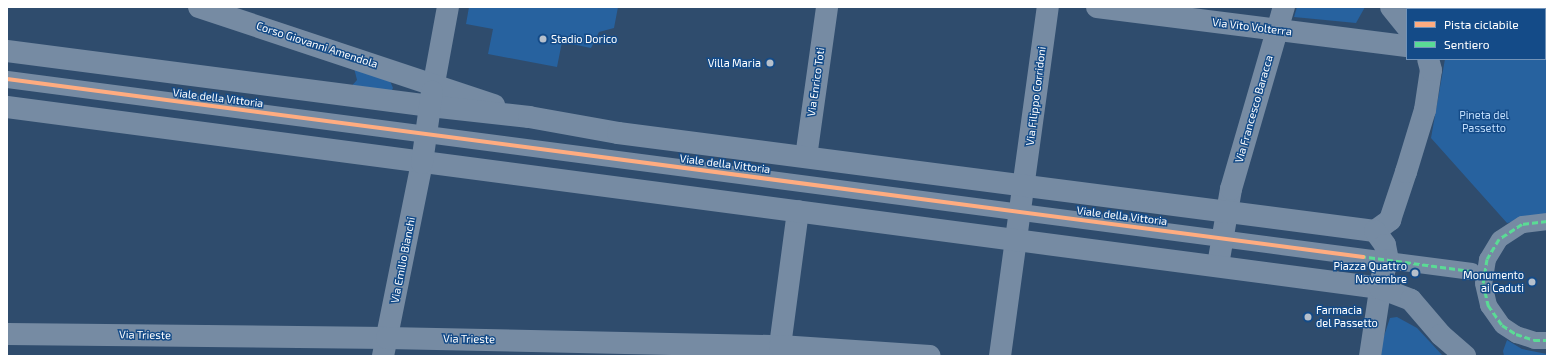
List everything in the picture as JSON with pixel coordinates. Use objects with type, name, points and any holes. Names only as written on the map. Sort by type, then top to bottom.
[{"type":"street","name":"Corso Giovanni Amendola","points":[[199,7],[434,83],[529,117]]},
{"type":"street","points":[[422,163],[430,106],[448,7]]},
{"type":"street","name":"Via Enrico Toti","points":[[806,157],[827,7]]},
{"type":"street","name":"Via Filippo Corridoni","points":[[1025,184],[1048,7]]},
{"type":"street","name":"Via Vito Volterra","points":[[1097,7],[1406,46]]},
{"type":"street","name":"Via Francesco Baracca","points":[[1225,211],[1284,7]]},
{"type":"street","points":[[1391,7],[1406,26]]},
{"type":"street","name":"Viale della Vittoria","points":[[7,51],[430,106],[529,117],[618,133],[1025,184],[1375,231]]},
{"type":"street","points":[[1370,356],[1380,288],[1388,260],[1385,245],[1375,231],[1390,220],[1406,172],[1425,110],[1431,70],[1428,60]]},
{"type":"street","name":"Viale della Vittoria","points":[[7,80],[1388,260]]},
{"type":"street","points":[[7,107],[422,163],[1218,265],[1380,288],[1411,300],[1441,335],[1465,356]]},
{"type":"street","name":"Via Emilio Bianchi","points":[[385,347],[422,163]]},
{"type":"street","points":[[1000,356],[1025,184]]},
{"type":"street","points":[[780,346],[798,211]]},
{"type":"street","points":[[1218,265],[1225,211]]},
{"type":"street","points":[[1547,221],[1522,224],[1499,240],[1487,259],[1483,283],[1488,305],[1502,325],[1516,334],[1534,340],[1547,340]]},
{"type":"street","points":[[1388,260],[1471,272]]},
{"type":"street","name":"Via Trieste","points":[[7,334],[385,347],[780,346],[930,356]]},
{"type":"green space","name":"Stadio Dorico","points":[[469,7],[618,7],[614,28],[599,32],[591,48],[562,42],[557,67],[488,54],[493,29],[466,24]]},
{"type":"green space","points":[[1297,7],[1365,7],[1356,23],[1294,17]]},
{"type":"green space","name":"Pineta del Passetto","points":[[1421,7],[1547,7],[1547,214],[1507,223],[1431,138],[1445,60],[1546,60],[1546,8]]},
{"type":"green space","points":[[354,68],[390,81],[393,88],[391,92],[348,90],[357,80]]},
{"type":"green space","points":[[1397,317],[1417,328],[1443,356],[1381,356],[1382,342],[1390,318]]},
{"type":"green space","points":[[1507,340],[1522,349],[1547,354],[1547,356],[1504,356],[1503,351]]},
{"type":"marked path","points":[[1547,221],[1522,224],[1499,239],[1487,259],[1483,283],[1488,305],[1502,325],[1516,334],[1534,340],[1547,340]]},
{"type":"marked path","points":[[1360,256],[1471,271]]},
{"type":"cycle path","points":[[7,79],[1363,257]]},
{"type":"place","name":"Stadio Dorico","points":[[543,39]]},
{"type":"place","name":"Villa Maria","points":[[770,63]]},
{"type":"place","name":"Piazza Quattro Novembre","points":[[1415,273]]},
{"type":"place","name":"Monumento ai Caduti","points":[[1532,282]]},
{"type":"place","name":"Farmacia del Passetto","points":[[1308,317]]}]
